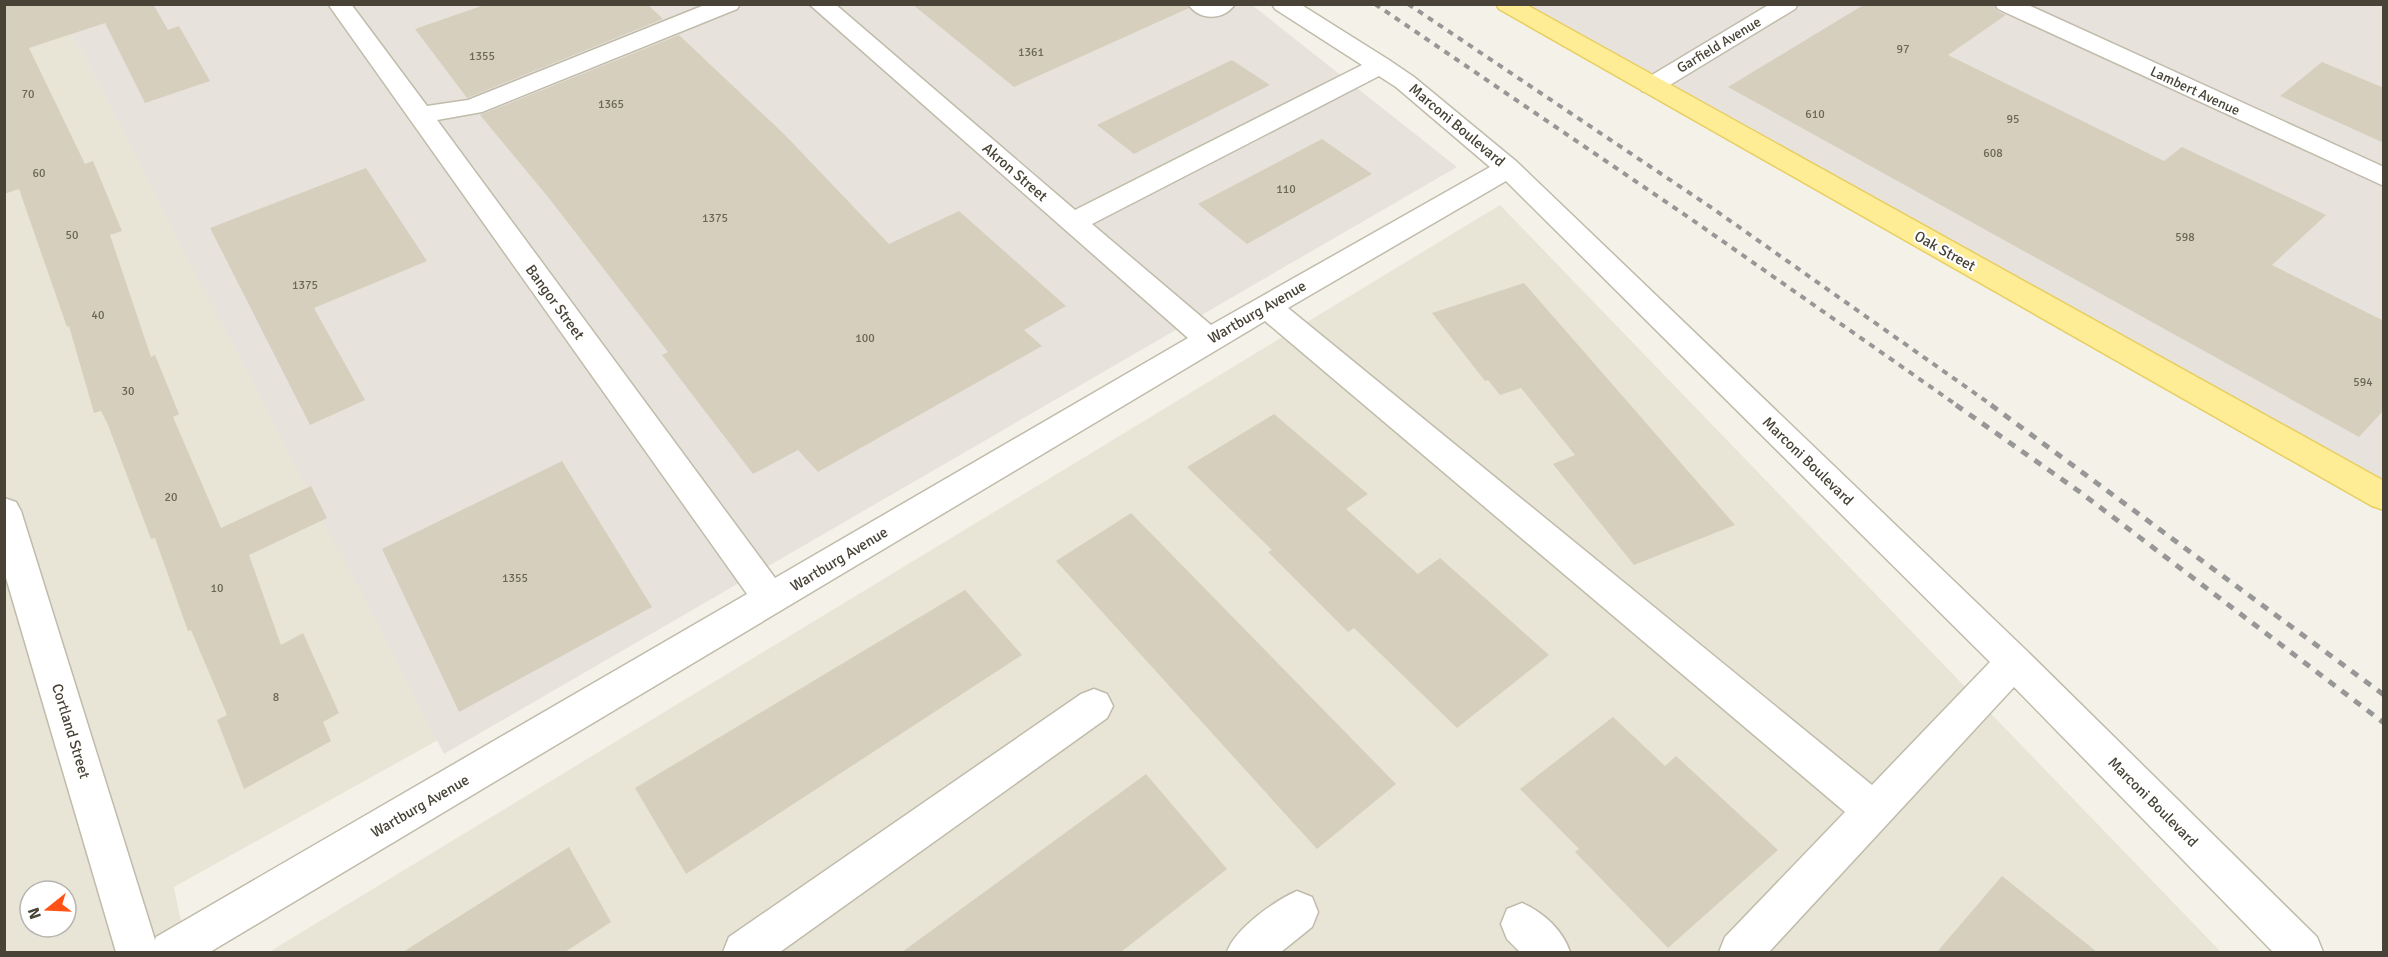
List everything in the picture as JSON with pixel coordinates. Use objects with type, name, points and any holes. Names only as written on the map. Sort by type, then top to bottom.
[{"type":"main road","name":"Oak Street","points":[[1507,4],[2384,497]]},
{"type":"street","name":"Bangor Street","points":[[339,4],[771,599]]},
{"type":"street","points":[[419,116],[472,107],[729,4]]},
{"type":"street","name":"Akron Street","points":[[820,4],[1209,340]]},
{"type":"street","points":[[1199,4],[1209,11],[1224,4]]},
{"type":"street","name":"Marconi Boulevard","points":[[1283,4],[1405,82],[1508,168],[2014,662],[2302,952]]},
{"type":"street","name":"Garfield Avenue","points":[[1652,86],[1787,4]]},
{"type":"street","name":"Lambert Avenue","points":[[2006,4],[2384,178]]},
{"type":"street","points":[[1073,222],[1361,77],[1380,65]]},
{"type":"street","name":"Wartburg Avenue","points":[[171,952],[1209,340],[1508,168]]},
{"type":"street","points":[[1267,307],[1874,811]]},
{"type":"street","name":"Cortland Street","points":[[4,510],[137,952]]},
{"type":"street","points":[[1740,952],[2014,662]]},
{"type":"street","points":[[744,952],[1094,706]]},
{"type":"street","points":[[1248,952],[1297,912]]},
{"type":"shaded area","points":[[5,5],[57,5],[438,740],[174,887],[187,952],[5,952]]},
{"type":"shaded area","points":[[57,5],[1252,5],[1457,167],[444,754]]},
{"type":"shaded area","points":[[1499,5],[2383,5],[2383,496]]},
{"type":"shaded area","points":[[1500,205],[2221,952],[269,952]]},
{"type":"building","points":[[4,4],[153,4],[168,30],[179,26],[210,81],[145,103],[105,23],[29,48],[85,164],[93,161],[122,231],[110,235],[151,357],[155,355],[179,414],[173,417],[221,528],[311,486],[327,518],[249,555],[281,645],[303,633],[339,713],[323,722],[331,741],[244,789],[217,720],[227,715],[191,630],[188,631],[155,538],[151,539],[108,425],[101,411],[94,413],[69,326],[67,327],[19,189],[4,194]]},
{"type":"building","points":[[487,4],[647,4],[663,19],[467,98],[415,29]]},
{"type":"building","points":[[912,4],[1186,4],[1189,8],[1014,87]]},
{"type":"building","points":[[1865,4],[1993,4],[1997,11],[2006,15],[1948,55],[2164,161],[2182,147],[2326,215],[2272,265],[2384,321],[2384,410],[2359,437],[1728,87]]},
{"type":"building","points":[[679,35],[785,135],[889,244],[959,211],[1066,306],[1024,330],[1042,346],[818,472],[798,450],[753,474],[662,355],[668,352],[548,197],[480,115]]},
{"type":"building","points":[[1232,60],[1270,85],[1134,154],[1097,125]]},
{"type":"building","points":[[2322,62],[2384,88],[2384,143],[2280,96]]},
{"type":"building","points":[[1322,139],[1372,174],[1247,244],[1198,204]]},
{"type":"building","points":[[366,168],[427,261],[314,308],[365,400],[310,425],[210,228]]},
{"type":"building","points":[[1524,283],[1735,525],[1634,565],[1553,464],[1575,455],[1521,388],[1500,395],[1488,380],[1485,381],[1432,313]]},
{"type":"building","points":[[1274,414],[1368,494],[1346,509],[1418,574],[1440,558],[1549,655],[1457,728],[1354,628],[1348,632],[1268,552],[1272,550],[1187,467]]},
{"type":"building","points":[[562,461],[652,607],[459,712],[382,549]]},
{"type":"building","points":[[1131,513],[1396,784],[1317,849],[1056,561]]},
{"type":"building","points":[[965,590],[1022,655],[686,874],[635,788]]},
{"type":"building","points":[[1613,717],[1665,766],[1676,756],[1778,850],[1668,948],[1575,852],[1579,849],[1520,789]]},
{"type":"building","points":[[1146,774],[1227,869],[1121,952],[902,952]]},
{"type":"building","points":[[569,847],[611,922],[565,952],[403,952]]},
{"type":"building","points":[[2002,876],[2097,952],[1937,952]]},
{"type":"railway","points":[[1375,4],[1691,219],[1958,406]]},
{"type":"railway","points":[[1408,4],[1712,208],[1993,406]]},
{"type":"railway","points":[[1956,405],[2080,492],[2384,723]]},
{"type":"railway","points":[[1991,405],[2384,695]]}]
